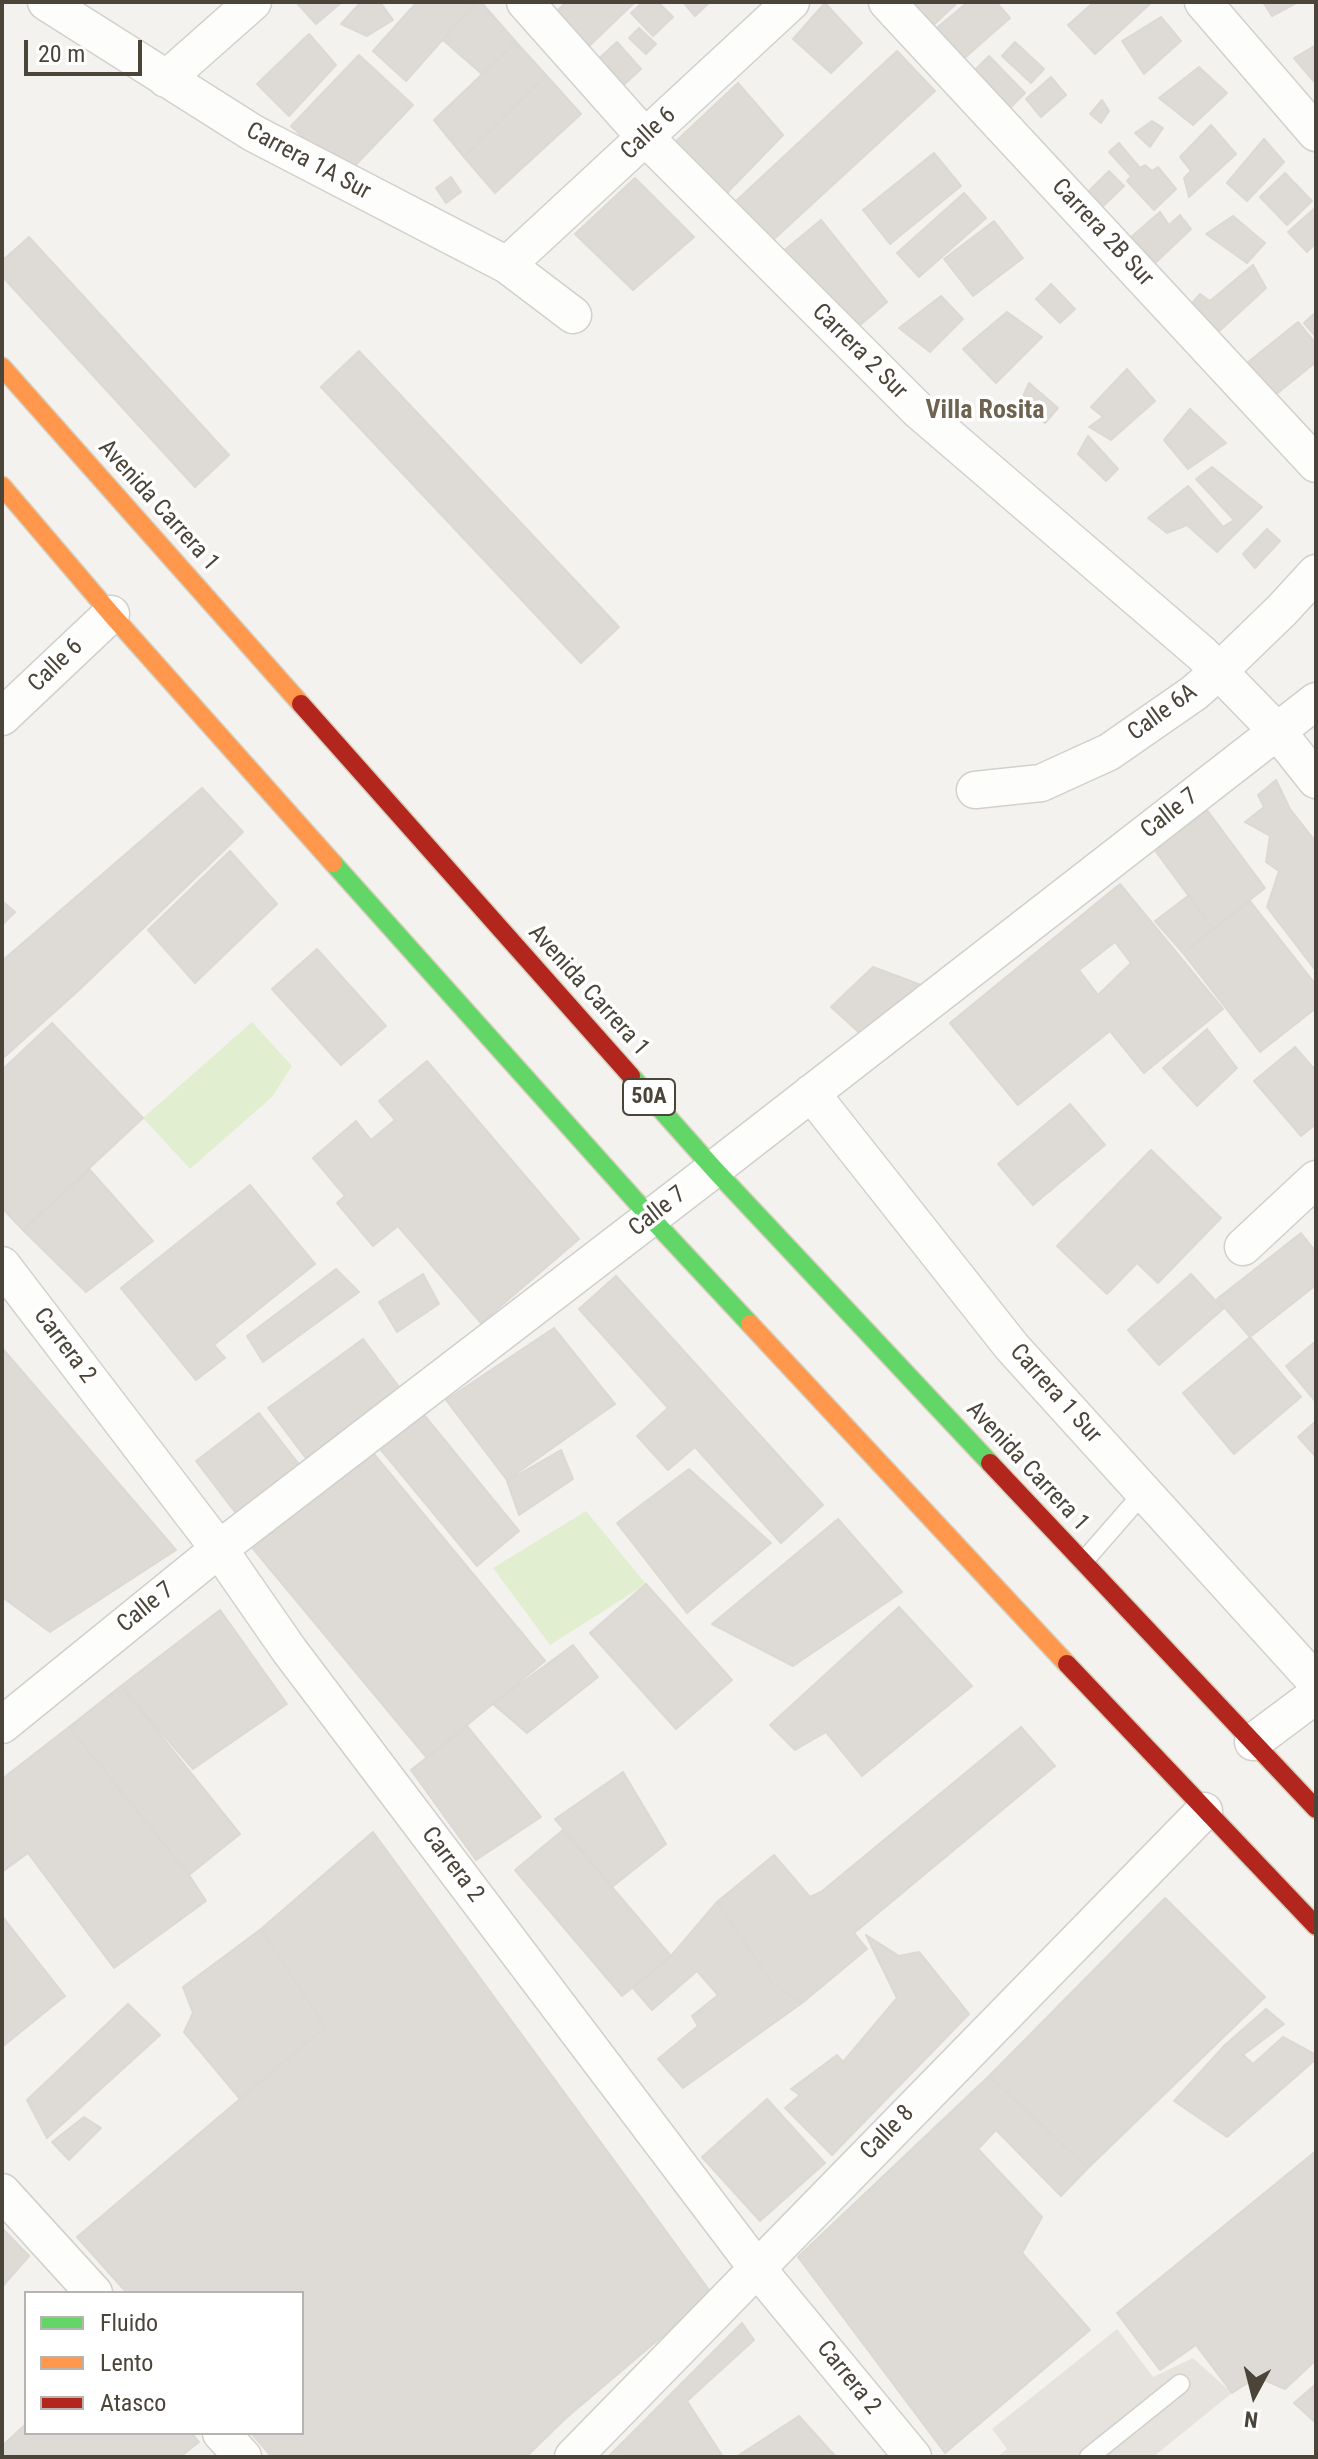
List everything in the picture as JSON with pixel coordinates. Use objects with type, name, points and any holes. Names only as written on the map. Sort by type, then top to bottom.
[{"type":"main road","name":"Avenida Carrera 1","points":[[2,367],[714,1169],[1316,1809]]},
{"type":"main road","points":[[2,486],[111,614],[651,1218],[1204,1811],[1316,1926]]},
{"type":"street","name":"Carrera 1A Sur","points":[[46,2],[253,133],[507,265],[573,315]]},
{"type":"street","points":[[166,79],[253,2]]},
{"type":"street","name":"Carrera 2 Sur","points":[[525,2],[645,137],[918,410],[1219,671],[1277,731],[1316,780]]},
{"type":"street","name":"Calle 6","points":[[507,265],[791,2]]},
{"type":"street","name":"Carrera 2B Sur","points":[[887,2],[1316,464]]},
{"type":"street","points":[[1203,2],[1316,133]]},
{"type":"street","name":"Calle 6A","points":[[975,790],[1041,783],[1109,752],[1194,693],[1282,610],[1316,573]]},
{"type":"street","name":"Calle 6","points":[[2,717],[111,614]]},
{"type":"street","name":"Calle 7","points":[[2,1725],[219,1549],[1316,701]]},
{"type":"street","name":"Carrera 1 Sur","points":[[811,1093],[1012,1347],[1316,1682]]},
{"type":"street","points":[[1243,1247],[1316,1179]]},
{"type":"street","name":"Carrera 2","points":[[2,1265],[219,1549],[289,1650],[756,2267],[913,2457]]},
{"type":"street","points":[[1253,1742],[1316,1695]]},
{"type":"street","name":"Calle 8","points":[[573,2457],[1204,1811]]},
{"type":"street","points":[[2,2192],[92,2291]]},
{"type":"street","points":[[223,2435],[243,2457]]},
{"type":"lane","points":[[1083,1562],[1144,1492]]},
{"type":"lane","points":[[1089,2457],[1180,2384]]},
{"type":"green space","points":[[252,1022],[292,1066],[272,1097],[190,1169],[143,1118]]},
{"type":"green space","points":[[586,1511],[646,1584],[550,1645],[493,1568]]},
{"type":"shaded area","points":[[1117,2329],[1153,2377],[1193,2358],[1232,2393],[1153,2457],[997,2457],[1007,2449],[992,2429]]},
{"type":"building","points":[[296,2],[342,2],[316,24]]},
{"type":"building","points":[[361,2],[380,2],[393,20],[367,36],[341,24]]},
{"type":"building","points":[[417,2],[476,2],[406,81],[373,51]]},
{"type":"building","points":[[476,2],[481,2],[516,42],[482,74],[443,40]]},
{"type":"building","points":[[566,2],[635,2],[585,50],[552,16]]},
{"type":"building","points":[[643,2],[658,2],[673,17],[653,36],[631,13]]},
{"type":"building","points":[[683,2],[710,2],[695,16]]},
{"type":"building","points":[[897,2],[958,2],[926,32]]},
{"type":"building","points":[[968,2],[996,2],[1010,18],[961,61],[933,31]]},
{"type":"building","points":[[1094,2],[1152,2],[1095,54],[1068,25]]},
{"type":"building","points":[[1263,2],[1298,2],[1272,16]]},
{"type":"building","points":[[825,3],[862,43],[831,73],[793,39]]},
{"type":"building","points":[[1161,17],[1181,41],[1144,74],[1122,41]]},
{"type":"building","points":[[639,28],[656,44],[646,54],[629,38]]},
{"type":"building","points":[[309,34],[336,65],[289,116],[257,84]]},
{"type":"building","points":[[516,42],[546,75],[464,157],[434,120]]},
{"type":"building","points":[[617,42],[641,69],[618,90],[594,63]]},
{"type":"building","points":[[1015,42],[1044,69],[1031,83],[1002,56]]},
{"type":"building","points":[[1316,45],[1316,84],[1294,58]]},
{"type":"building","points":[[897,51],[935,91],[773,240],[736,201]]},
{"type":"building","points":[[359,55],[413,105],[345,176],[291,126]]},
{"type":"building","points":[[989,56],[1025,93],[1000,118],[964,81]]},
{"type":"building","points":[[1199,67],[1227,93],[1193,125],[1159,98]]},
{"type":"building","points":[[546,75],[581,114],[495,193],[464,157]]},
{"type":"building","points":[[1051,77],[1066,95],[1041,117],[1026,99]]},
{"type":"building","points":[[738,83],[783,135],[725,195],[671,146]]},
{"type":"building","points":[[1102,100],[1109,111],[1101,123],[1090,114]]},
{"type":"building","points":[[1152,121],[1163,128],[1150,147],[1135,133]]},
{"type":"building","points":[[1211,125],[1236,154],[1189,197],[1184,178],[1191,171],[1180,157]]},
{"type":"building","points":[[1264,139],[1284,162],[1247,201],[1227,183]]},
{"type":"building","points":[[1119,143],[1140,168],[1145,165],[1152,171],[1158,167],[1176,189],[1154,210],[1127,181],[1131,176],[1109,152]]},
{"type":"building","points":[[934,153],[961,186],[890,244],[863,210]]},
{"type":"building","points":[[1109,171],[1124,186],[1094,215],[1079,201]]},
{"type":"building","points":[[1285,173],[1312,201],[1287,225],[1260,197]]},
{"type":"building","points":[[451,177],[461,192],[446,203],[436,188]]},
{"type":"building","points":[[635,178],[694,237],[633,290],[575,234]]},
{"type":"building","points":[[964,193],[986,218],[919,277],[897,253]]},
{"type":"building","points":[[1316,207],[1316,243],[1307,252],[1288,232]]},
{"type":"building","points":[[1160,212],[1169,225],[1180,215],[1191,229],[1152,266],[1122,245]]},
{"type":"building","points":[[1233,216],[1265,243],[1247,263],[1206,234]]},
{"type":"building","points":[[821,220],[887,302],[852,332],[775,258]]},
{"type":"building","points":[[994,221],[1023,258],[973,296],[944,259]]},
{"type":"building","points":[[29,237],[229,455],[195,487],[2,276],[2,261]]},
{"type":"building","points":[[1253,265],[1266,288],[1215,335],[1188,308],[1200,294],[1210,301]]},
{"type":"building","points":[[1051,284],[1075,309],[1060,323],[1036,299]]},
{"type":"building","points":[[941,296],[963,319],[930,352],[899,328]]},
{"type":"building","points":[[1007,312],[1042,337],[996,383],[963,349]]},
{"type":"building","points":[[1316,312],[1316,337],[1304,323]]},
{"type":"building","points":[[1298,322],[1316,344],[1316,362],[1264,404],[1237,371]]},
{"type":"building","points":[[359,351],[619,627],[581,663],[321,387]]},
{"type":"building","points":[[1127,369],[1155,401],[1111,440],[1089,427],[1103,417],[1091,407]]},
{"type":"building","points":[[1029,383],[1058,408],[1045,423],[1021,401]]},
{"type":"building","points":[[1190,409],[1226,443],[1188,469],[1164,440]]},
{"type":"building","points":[[1088,436],[1118,469],[1106,481],[1078,454]]},
{"type":"building","points":[[1212,467],[1262,507],[1217,552],[1187,525],[1167,533],[1148,518],[1188,486],[1223,527],[1234,520],[1196,479]]},
{"type":"building","points":[[1267,529],[1280,541],[1255,568],[1243,554]]},
{"type":"building","points":[[1276,780],[1290,809],[1316,842],[1316,971],[1267,907],[1279,871],[1266,862],[1270,836],[1245,822],[1264,807],[1258,795]]},
{"type":"building","points":[[202,788],[243,832],[78,991],[2,1059],[2,961]]},
{"type":"building","points":[[1207,810],[1265,888],[1213,929],[1154,849]]},
{"type":"building","points":[[230,851],[277,904],[195,983],[148,930]]},
{"type":"building","points":[[1120,884],[1223,1009],[1144,1073],[1110,1031],[1018,1105],[950,1023]]},
{"type":"building","points":[[1188,896],[1213,929],[1183,953],[1155,921]]},
{"type":"building","points":[[2,901],[15,912],[2,925]]},
{"type":"building","points":[[1250,901],[1316,985],[1316,1008],[1260,1052],[1183,953]]},
{"type":"building","points":[[1115,942],[1131,963],[1098,995],[1079,970]]},
{"type":"building","points":[[317,949],[386,1026],[341,1065],[272,989]]},
{"type":"building","points":[[873,967],[921,985],[864,1037],[831,1007]]},
{"type":"building","points":[[52,1023],[143,1118],[23,1230],[2,1208],[2,1070]]},
{"type":"building","points":[[1207,1029],[1237,1068],[1197,1106],[1163,1068]]},
{"type":"building","points":[[1295,1047],[1316,1071],[1316,1124],[1301,1136],[1254,1081]]},
{"type":"building","points":[[427,1061],[579,1239],[481,1323],[398,1226],[373,1246],[337,1203],[345,1196],[313,1158],[356,1121],[371,1140],[395,1120],[379,1101]]},
{"type":"building","points":[[1070,1104],[1105,1145],[1033,1205],[998,1164]]},
{"type":"building","points":[[1151,1150],[1221,1218],[1158,1283],[1137,1263],[1107,1294],[1057,1246]]},
{"type":"building","points":[[90,1170],[153,1241],[86,1292],[23,1230]]},
{"type":"building","points":[[250,1185],[315,1264],[214,1345],[225,1358],[196,1380],[121,1288]]},
{"type":"building","points":[[1301,1233],[1316,1252],[1316,1285],[1250,1337],[1217,1299]]},
{"type":"building","points":[[336,1269],[359,1292],[263,1362],[247,1336]]},
{"type":"building","points":[[423,1274],[439,1304],[397,1332],[379,1302]]},
{"type":"building","points":[[1191,1274],[1223,1309],[1159,1365],[1128,1330]]},
{"type":"building","points":[[616,1276],[823,1505],[781,1543],[695,1447],[668,1470],[637,1436],[668,1408],[579,1309]]},
{"type":"building","points":[[554,1328],[615,1404],[507,1480],[446,1400]]},
{"type":"building","points":[[1250,1337],[1301,1397],[1234,1454],[1183,1393]]},
{"type":"building","points":[[363,1339],[409,1400],[314,1469],[268,1408]]},
{"type":"building","points":[[1316,1341],[1316,1402],[1286,1366]]},
{"type":"building","points":[[2,1348],[176,1550],[50,1632],[2,1597]]},
{"type":"building","points":[[420,1410],[519,1531],[477,1566],[377,1445]]},
{"type":"building","points":[[259,1413],[309,1477],[245,1525],[196,1461]]},
{"type":"building","points":[[1316,1421],[1316,1457],[1298,1437]]},
{"type":"building","points":[[369,1448],[545,1661],[427,1758],[250,1545]]},
{"type":"building","points":[[561,1450],[573,1479],[519,1515],[507,1481]]},
{"type":"building","points":[[689,1469],[771,1543],[687,1613],[617,1523]]},
{"type":"building","points":[[838,1519],[902,1592],[793,1666],[712,1624]]},
{"type":"building","points":[[646,1584],[732,1680],[676,1729],[590,1633]]},
{"type":"building","points":[[899,1607],[972,1686],[862,1776],[826,1732],[795,1750],[770,1725]]},
{"type":"building","points":[[220,1610],[287,1704],[193,1769],[121,1686]]},
{"type":"building","points":[[573,1645],[598,1677],[527,1733],[493,1704]]},
{"type":"building","points":[[121,1686],[240,1834],[189,1875],[69,1727]]},
{"type":"building","points":[[467,1726],[541,1817],[476,1860],[411,1770]]},
{"type":"building","points":[[69,1727],[189,1875],[206,1901],[114,1968],[28,1853],[2,1872],[2,1779]]},
{"type":"building","points":[[1021,1727],[1055,1766],[854,1933],[867,1949],[802,2003],[773,1984],[717,1902],[774,1855],[810,1897],[821,1892]]},
{"type":"building","points":[[623,1772],[666,1844],[612,1887],[555,1819]]},
{"type":"building","points":[[563,1830],[671,1956],[622,1996],[515,1870]]},
{"type":"building","points":[[373,1832],[712,2294],[566,2418],[526,2457],[272,2457],[253,2435],[304,2435],[304,2291],[125,2291],[77,2237],[325,2027],[261,1929]]},
{"type":"building","points":[[1165,1898],[1265,1997],[1088,2168],[989,2076]]},
{"type":"building","points":[[717,1902],[773,1984],[802,2003],[683,2088],[658,2059],[698,2026],[692,2016],[718,1995],[697,1971],[652,2010],[633,1988],[671,1956]]},
{"type":"building","points":[[2,1916],[65,1996],[2,2047]]},
{"type":"building","points":[[261,1929],[325,2027],[240,2099],[184,2032],[193,2013],[183,1987]]},
{"type":"building","points":[[866,1935],[899,1956],[919,1952],[969,2014],[832,2155],[785,2108],[800,2095],[791,2089],[837,2055],[843,2062],[897,1998]]},
{"type":"building","points":[[128,2004],[160,2035],[47,2138],[27,2100]]},
{"type":"building","points":[[1266,2009],[1284,2024],[1243,2055],[1253,2064],[1283,2037],[1316,2055],[1316,2059],[1227,2137],[1174,2101],[1225,2045]]},
{"type":"building","points":[[989,2076],[1088,2168],[1061,2196],[996,2130],[978,2149],[1042,2217],[1022,2253],[1090,2330],[945,2453],[798,2257]]},
{"type":"building","points":[[767,2099],[825,2163],[760,2221],[702,2157]]},
{"type":"building","points":[[84,2117],[101,2128],[69,2160],[52,2142]]},
{"type":"building","points":[[1316,2151],[1316,2360],[1285,2389],[1257,2377],[1232,2393],[1196,2345],[1160,2370],[1117,2313]]},
{"type":"building","points":[[2,2228],[29,2256],[2,2287]]},
{"type":"building","points":[[742,2323],[754,2340],[687,2401],[723,2457],[608,2457]]},
{"type":"building","points":[[1316,2384],[1316,2423],[1294,2403]]},
{"type":"building","points":[[799,2416],[836,2457],[736,2457]]},
{"type":"building","points":[[24,2426],[24,2435],[193,2435],[199,2442],[180,2457],[2,2457],[2,2446]]},
{"type":"traffic: fast","points":[[333,863],[750,1324]]},
{"type":"traffic: fast","points":[[631,1076],[990,1463]]},
{"type":"traffic: slow","points":[[2,367],[301,704]]},
{"type":"traffic: slow","points":[[2,486],[111,614],[333,863]]},
{"type":"traffic: slow","points":[[750,1324],[1067,1664]]},
{"type":"traffic: jam","points":[[301,704],[631,1076]]},
{"type":"traffic: jam","points":[[990,1463],[1316,1809]]},
{"type":"traffic: jam","points":[[1067,1664],[1316,1926]]},
{"type":"district","name":"Villa Rosita","points":[[985,411]]}]
